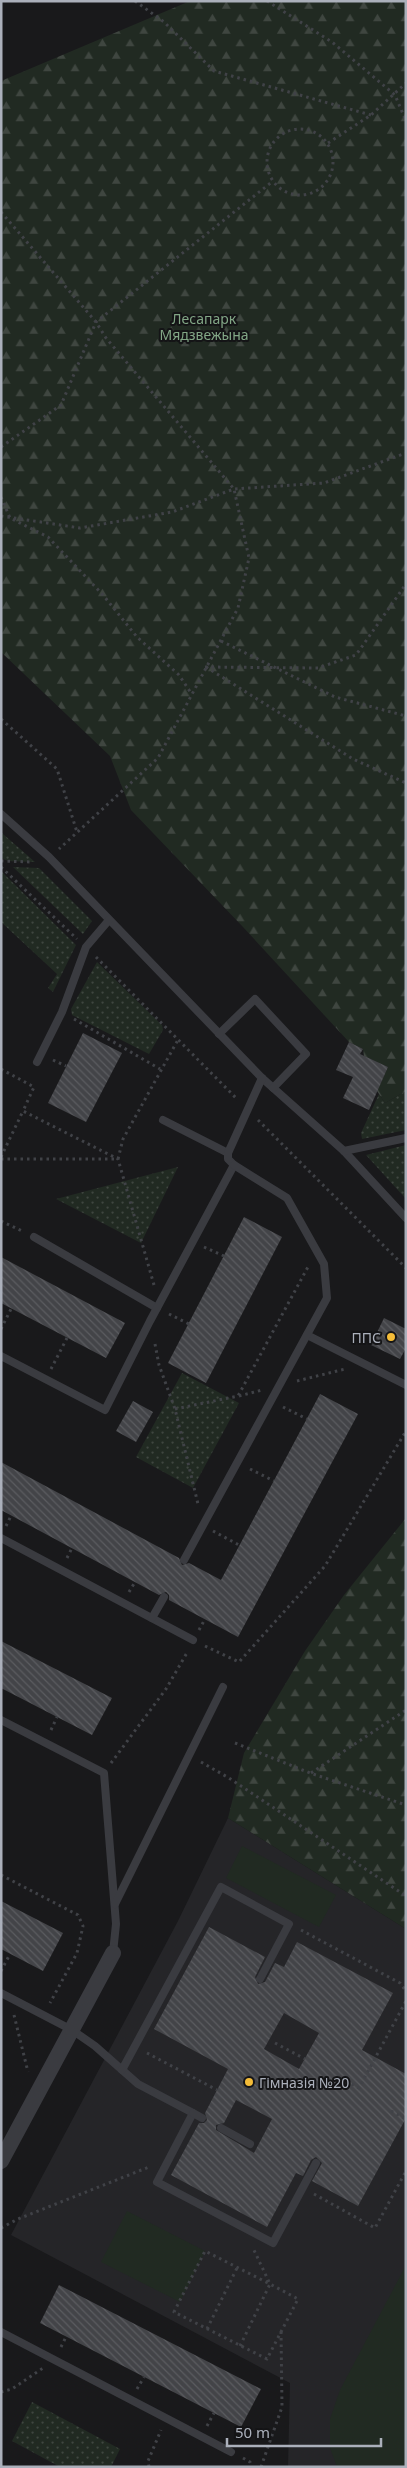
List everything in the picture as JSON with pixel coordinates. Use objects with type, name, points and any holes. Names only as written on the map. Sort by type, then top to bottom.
[{"type":"street","points":[[1,2161],[113,1954]]},
{"type":"lane","points":[[1,814],[48,857],[262,1078],[344,1152],[406,1218]]},
{"type":"lane","points":[[37,1062],[62,1012],[86,947],[109,920]]},
{"type":"lane","points":[[219,1034],[255,999],[306,1054],[273,1088]]},
{"type":"lane","points":[[184,1560],[327,1298],[324,1264],[318,1249],[287,1198],[234,1165],[228,1159],[228,1153],[249,1111],[262,1078]]},
{"type":"lane","points":[[164,1120],[228,1153]]},
{"type":"lane","points":[[344,1152],[406,1138]]},
{"type":"lane","points":[[1,1356],[105,1410],[150,1321],[234,1165]]},
{"type":"lane","points":[[34,1236],[157,1308]]},
{"type":"lane","points":[[307,1335],[406,1385]]},
{"type":"lane","points":[[1,1538],[194,1640]]},
{"type":"lane","points":[[152,1618],[164,1597]]},
{"type":"lane","points":[[114,1906],[222,1687]]},
{"type":"lane","points":[[1,1720],[104,1773],[116,1924],[113,1954]]},
{"type":"lane","points":[[122,2070],[220,1887],[289,1924],[260,1979]]},
{"type":"lane","points":[[1,1993],[72,2030],[95,2046],[138,2084],[202,2118]]},
{"type":"lane","points":[[193,2113],[157,2182],[273,2243],[316,2163]]},
{"type":"lane","points":[[221,2128],[250,2144]]},
{"type":"lane","points":[[1,2332],[231,2452]]},
{"type":"path","points":[[135,1],[164,22],[214,71],[372,115]]},
{"type":"path","points":[[267,1],[332,42],[395,96],[406,121]]},
{"type":"path","points":[[328,143],[372,115],[395,96],[406,83]]},
{"type":"path","points":[[305,129],[320,135],[328,143],[332,153],[331,175],[325,184],[316,191],[306,195],[295,195],[284,191],[273,181],[266,165],[267,154],[279,135],[289,130],[305,129]]},
{"type":"path","points":[[1,447],[61,404],[96,322],[273,181]]},
{"type":"path","points":[[1,212],[96,322],[106,338],[234,489],[250,558],[238,608],[158,758],[60,849]]},
{"type":"path","points":[[1,516],[80,528],[172,512],[234,489],[324,483],[406,453]]},
{"type":"path","points":[[1,497],[10,518],[48,537],[103,595],[138,637],[179,675],[191,693]]},
{"type":"path","points":[[205,667],[318,668],[356,655],[406,584]]},
{"type":"path","points":[[221,640],[335,697],[406,716]]},
{"type":"path","points":[[205,667],[353,759],[406,783]]},
{"type":"path","points":[[1,719],[56,769],[77,832]]},
{"type":"path","points":[[1,861],[35,862]]},
{"type":"path","points":[[1,868],[86,947],[179,1038],[406,1268]]},
{"type":"path","points":[[62,1012],[160,1068]]},
{"type":"path","points":[[179,1038],[160,1068],[123,1139],[118,1159],[152,1273],[157,1308],[189,1324]]},
{"type":"path","points":[[1,1070],[34,1088],[1,1158],[118,1159]]},
{"type":"path","points":[[23,1111],[118,1159]]},
{"type":"path","points":[[1,1221],[34,1236]]},
{"type":"path","points":[[193,1242],[224,1256]]},
{"type":"path","points":[[238,1396],[318,1249]]},
{"type":"path","points":[[1,1329],[11,1309]]},
{"type":"path","points":[[150,1321],[159,1365],[175,1409],[198,1503]]},
{"type":"path","points":[[46,1379],[67,1338]]},
{"type":"path","points":[[175,1409],[238,1396],[364,1364]]},
{"type":"path","points":[[272,1400],[307,1419]]},
{"type":"path","points":[[194,1640],[238,1662],[325,1566],[406,1431]]},
{"type":"path","points":[[238,1462],[274,1481]]},
{"type":"path","points":[[203,1526],[239,1545]]},
{"type":"path","points":[[104,1773],[166,1690],[182,1661]]},
{"type":"path","points":[[310,1774],[406,1710]]},
{"type":"path","points":[[236,1743],[310,1774],[406,1806]]},
{"type":"path","points":[[189,1755],[229,1778],[406,1896]]},
{"type":"path","points":[[1,1875],[78,1915],[83,1926],[76,1952],[43,2015]]},
{"type":"path","points":[[289,1924],[400,1983],[406,1991]]},
{"type":"path","points":[[1,1971],[10,1954]]},
{"type":"path","points":[[10,1997],[34,2099]]},
{"type":"path","points":[[346,2081],[359,2088],[406,2001]]},
{"type":"path","points":[[274,2043],[304,2059]]},
{"type":"path","points":[[135,2047],[217,2090]]},
{"type":"path","points":[[391,2111],[406,2119]]},
{"type":"path","points":[[1,2228],[18,2219],[168,2160]]},
{"type":"path","points":[[302,2188],[375,2228],[406,2171]]},
{"type":"path","points":[[244,2228],[270,2284]]},
{"type":"path","points":[[205,2251],[270,2284],[298,2298],[267,2359],[174,2312],[205,2251]]},
{"type":"path","points":[[207,2329],[237,2268]]},
{"type":"path","points":[[240,2346],[270,2284]]},
{"type":"path","points":[[261,2467],[282,2407],[281,2331]]},
{"type":"path","points":[[1,2392],[12,2389],[54,2360]]},
{"type":"path","points":[[148,2467],[148,2461],[166,2419]]},
{"type":"shaded area","name":"Гімназія №20","points":[[228,1818],[406,1929],[406,2467],[288,2467],[290,2383],[11,2235],[178,1921]]},
{"type":"green space","name":"Лесапарк Мядзвежына","points":[[190,1],[406,1],[406,1091],[385,1103],[377,1091],[388,1067],[364,1056],[363,1049],[349,1042],[243,927],[131,810],[110,756],[1,652],[1,81]]},
{"type":"green space","points":[[1,832],[35,862],[8,861],[1,858]]},
{"type":"green space","points":[[13,867],[39,868],[92,921],[83,934]]},
{"type":"green space","points":[[1,871],[76,945],[53,992],[48,988],[57,974],[1,922]]},
{"type":"green space","points":[[97,962],[162,1025],[163,1030],[149,1054],[72,1015],[71,1009]]},
{"type":"green space","points":[[406,1091],[406,1130],[362,1139],[361,1133],[379,1094],[385,1103]]},
{"type":"green space","points":[[406,1145],[406,1199],[366,1155]]},
{"type":"green space","points":[[178,1167],[141,1243],[56,1199]]},
{"type":"green space","points":[[182,1373],[239,1403],[193,1488],[136,1457]]},
{"type":"green space","points":[[406,1518],[406,1929],[228,1818],[244,1753],[305,1651],[344,1595]]},
{"type":"green space","points":[[242,1846],[336,1895],[319,1927],[226,1878]]},
{"type":"green space","points":[[127,2211],[205,2251],[180,2302],[101,2262]]},
{"type":"green space","points":[[406,2265],[406,2467],[337,2467],[330,2448],[330,2419],[340,2390]]},
{"type":"green space","points":[[32,2402],[120,2449],[111,2467],[60,2467],[12,2441]]},
{"type":"building","points":[[83,1033],[122,1053],[86,1122],[48,1103]]},
{"type":"building","points":[[349,1042],[363,1049],[360,1054],[388,1067],[369,1110],[343,1098],[353,1077],[336,1070]]},
{"type":"building","points":[[244,1217],[282,1237],[206,1383],[168,1363]]},
{"type":"building","points":[[1,1257],[125,1323],[106,1358],[1,1303]]},
{"type":"building","name":"ППС","points":[[384,1318],[406,1329],[406,1348],[400,1359],[371,1345]]},
{"type":"building","points":[[320,1394],[358,1414],[238,1637],[169,1600],[169,1595],[166,1592],[159,1595],[1,1510],[1,1462],[179,1558],[182,1565],[189,1563],[221,1580]]},
{"type":"building","points":[[133,1401],[153,1412],[136,1442],[116,1431]]},
{"type":"building","points":[[1,1641],[112,1698],[92,1735],[1,1688]]},
{"type":"building","points":[[1,1901],[63,1933],[43,1971],[1,1949]]},
{"type":"building","points":[[209,1927],[265,1957],[255,1977],[258,1984],[265,1982],[275,1963],[284,1967],[297,1942],[393,1993],[362,2050],[406,2074],[406,2118],[358,2206],[312,2181],[322,2163],[316,2157],[311,2160],[303,2176],[296,2173],[267,2227],[171,2175],[199,2123],[204,2123],[207,2120],[205,2113],[228,2069],[154,2029]],"holes":[[[284,2013],[319,2033],[299,2069],[264,2049]],[[236,2100],[272,2119],[254,2153],[216,2130],[216,2125],[224,2123]]]},
{"type":"building","points":[[59,2285],[261,2389],[241,2427],[40,2323]]},
{"type":"place","name":"ППС","points":[[391,1337]]},
{"type":"place","name":"Гімназія №20","points":[[249,2082]]}]
